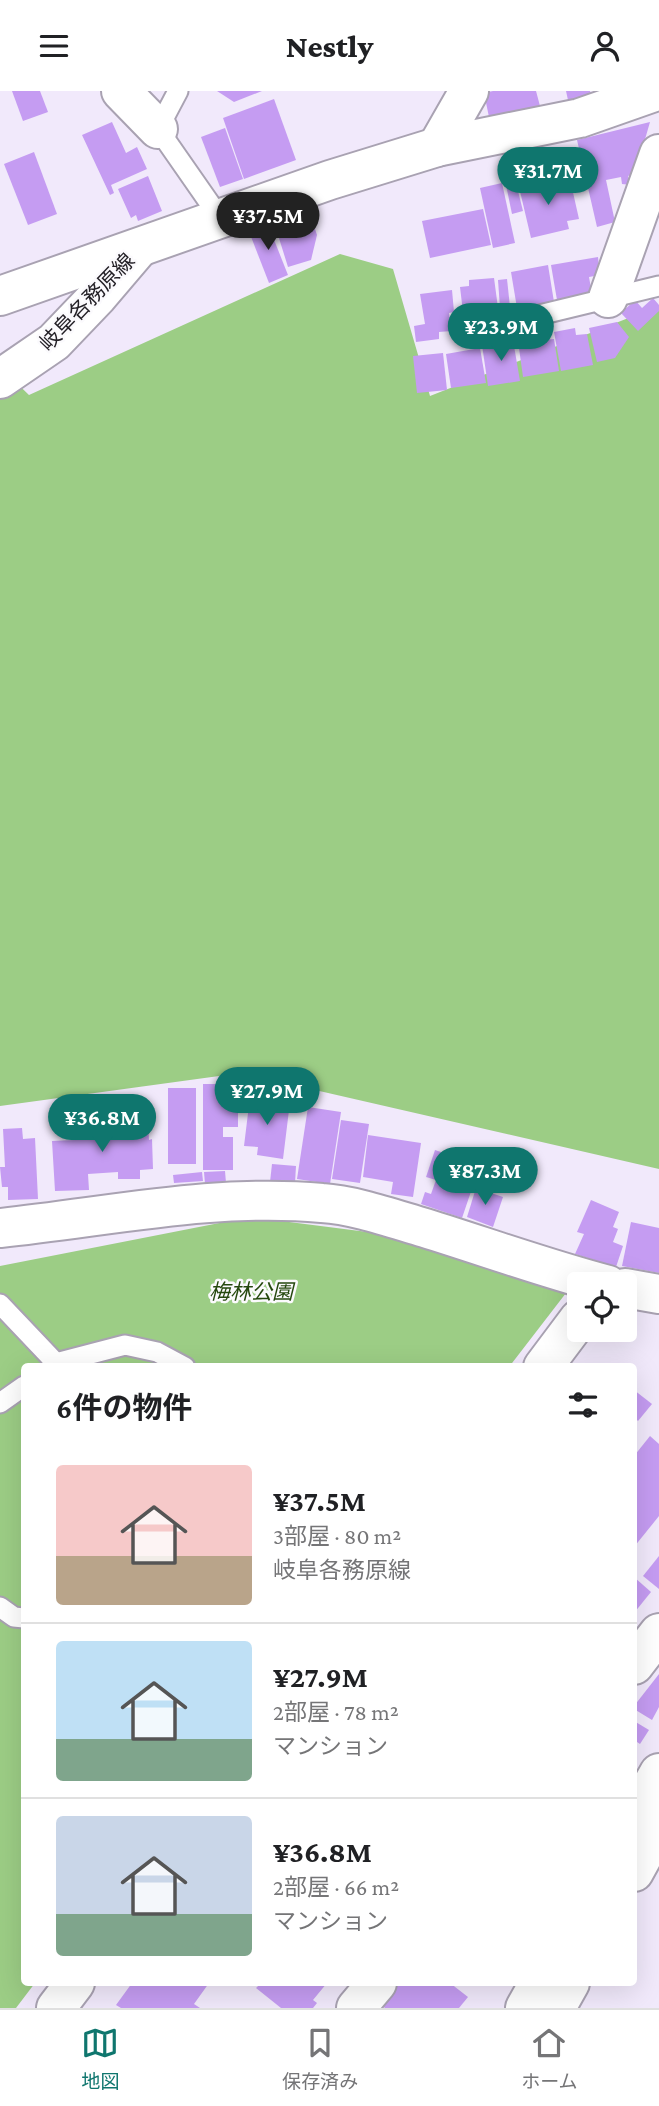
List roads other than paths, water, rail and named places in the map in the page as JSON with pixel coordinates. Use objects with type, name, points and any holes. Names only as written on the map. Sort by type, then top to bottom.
[{"type":"main road","points":[[121,91],[158,129]]},
{"type":"main road","points":[[437,147],[468,91]]},
{"type":"main road","name":"岐阜各務原線","points":[[0,296],[330,180],[437,147],[580,118],[657,91]]},
{"type":"main road","points":[[608,298],[659,154]]},
{"type":"main road","name":"岐阜各務原線","points":[[0,379],[54,342],[138,249]]},
{"type":"main road","points":[[0,1228],[245,1200],[325,1203],[397,1219],[568,1272]]},
{"type":"main road","points":[[637,1289],[659,1294]]},
{"type":"main road","points":[[546,1363],[567,1335]]},
{"type":"main road","points":[[637,1661],[659,1633]]},
{"type":"main road","points":[[637,1812],[659,1773]]},
{"type":"main road","points":[[637,1867],[659,1827]]},
{"type":"main road","points":[[56,2008],[73,1986]]},
{"type":"main road","points":[[356,2008],[374,1986]]},
{"type":"main road","points":[[524,2008],[537,1986]]},
{"type":"main road","points":[[556,2008],[568,1986]]},
{"type":"lane","points":[[178,91],[158,129],[220,218]]},
{"type":"lane","points":[[465,333],[659,286]]},
{"type":"lane","points":[[0,1304],[52,1363]]},
{"type":"lane","points":[[61,1363],[125,1345],[157,1352],[178,1363]]},
{"type":"lane","points":[[0,1403],[21,1388]]},
{"type":"lane","points":[[0,1607],[14,1617],[21,1618]]},
{"type":"park label","name":"梅林公園","points":[[251,1292]]}]
